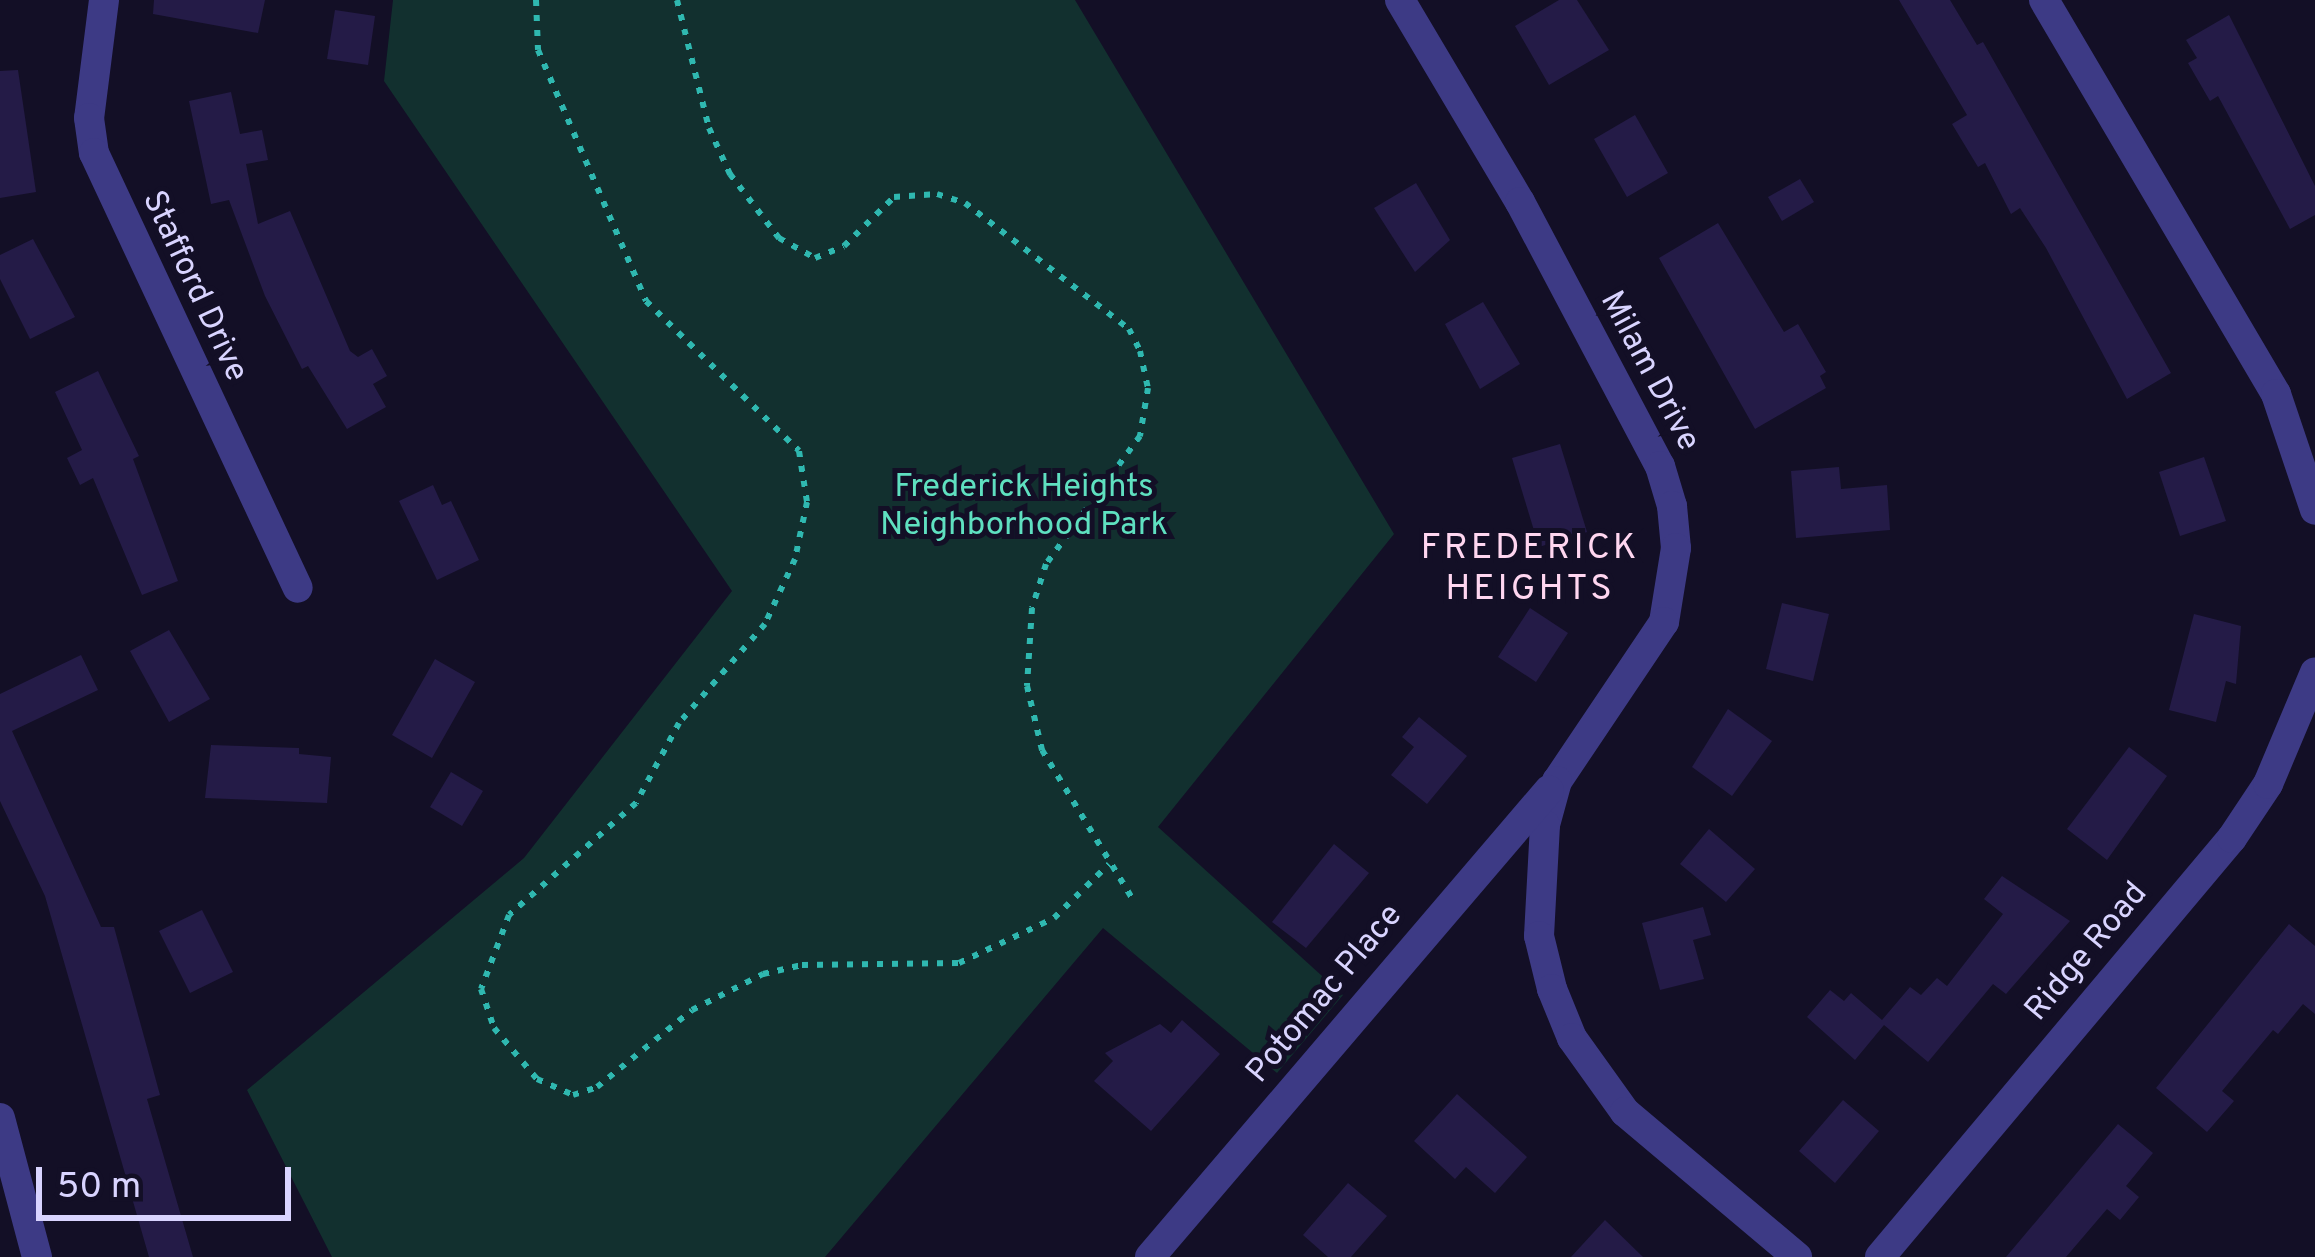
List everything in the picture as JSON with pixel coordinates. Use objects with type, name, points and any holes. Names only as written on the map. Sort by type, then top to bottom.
[{"type":"street","name":"Stafford Drive","points":[[104,0],[89,118],[94,153],[298,588]]},
{"type":"street","name":"Milam Drive","points":[[1400,0],[1520,202],[1660,466],[1672,506],[1676,548],[1664,622],[1556,781],[1538,881],[1539,936],[1572,1038],[1625,1112],[1797,1257]]},
{"type":"street","points":[[2044,0],[2276,394],[2315,510]]},
{"type":"street","name":"Ridge Road","points":[[1880,1257],[2232,838],[2268,784],[2315,672]]},
{"type":"street","name":"Potomac Place","points":[[1150,1257],[1556,781]]},
{"type":"street","points":[[0,1118],[37,1257]]},
{"type":"path","points":[[536,0],[538,50],[646,301],[799,451],[807,502],[795,559],[765,624],[679,723],[636,803],[509,915],[481,989],[494,1028],[537,1079],[573,1095],[597,1088],[692,1010],[763,974],[802,965],[959,963],[1054,918],[1109,864]]},
{"type":"path","points":[[677,0],[709,128],[730,174],[779,238],[815,258],[844,246],[894,196],[937,194],[965,203],[1129,329],[1148,388],[1140,436],[1046,564],[1029,640],[1031,724],[1132,898]]},
{"type":"green space","name":"Frederick Heights Neighborhood Park","points":[[393,0],[1075,0],[1394,534],[1158,827],[1343,995],[1277,1073],[1103,928],[825,1257],[332,1257],[247,1090],[524,858],[732,591],[384,81]]},
{"type":"building","points":[[154,0],[265,0],[258,33],[153,14]]},
{"type":"building","points":[[1559,0],[1577,0],[1609,50],[1549,85],[1515,26]]},
{"type":"building","points":[[1899,0],[1950,0],[1977,45],[1983,42],[2171,373],[2127,399],[2046,248],[2020,208],[2011,214],[1985,163],[1978,167],[1952,124],[1967,115]]},
{"type":"building","points":[[335,10],[375,16],[368,65],[327,59]]},
{"type":"building","points":[[2229,15],[2315,186],[2315,215],[2290,229],[2218,96],[2210,101],[2188,63],[2197,58],[2186,40]]},
{"type":"building","points":[[18,70],[36,192],[0,198],[0,71]]},
{"type":"building","points":[[231,92],[240,134],[262,130],[268,160],[246,164],[258,224],[290,211],[350,351],[358,357],[372,349],[387,376],[373,384],[386,407],[347,429],[308,366],[302,369],[265,296],[229,200],[211,204],[189,101]]},
{"type":"building","points":[[1635,115],[1668,173],[1627,197],[1594,139]]},
{"type":"building","points":[[1800,179],[1814,202],[1782,221],[1768,197]]},
{"type":"building","points":[[1416,183],[1450,240],[1415,272],[1374,208]]},
{"type":"building","points":[[1718,223],[1784,332],[1798,324],[1826,372],[1820,376],[1826,388],[1755,429],[1659,258]]},
{"type":"building","points":[[33,239],[75,317],[30,339],[0,279],[0,255]]},
{"type":"building","points":[[1483,302],[1520,364],[1480,389],[1445,324]]},
{"type":"building","points":[[98,371],[139,456],[133,459],[178,581],[142,595],[93,478],[80,485],[67,458],[82,450],[55,392]]},
{"type":"building","points":[[1560,444],[1587,532],[1539,547],[1512,458]]},
{"type":"building","points":[[2204,457],[2226,521],[2180,536],[2159,472]]},
{"type":"building","points":[[1839,467],[1841,489],[1887,485],[1890,530],[1796,538],[1791,471]]},
{"type":"building","points":[[433,485],[442,505],[451,501],[479,560],[437,580],[399,501]]},
{"type":"building","points":[[1782,603],[1829,614],[1813,681],[1766,669]]},
{"type":"building","points":[[1530,608],[1568,633],[1536,682],[1498,657]]},
{"type":"building","points":[[2194,614],[2241,626],[2236,684],[2226,681],[2216,722],[2169,710]]},
{"type":"building","points":[[169,630],[210,699],[169,722],[130,651]]},
{"type":"building","points":[[81,655],[98,690],[12,731],[101,927],[114,927],[160,1095],[147,1099],[193,1257],[149,1257],[45,896],[0,801],[0,694]]},
{"type":"building","points":[[435,659],[475,682],[432,758],[392,735]]},
{"type":"building","points":[[1728,709],[1772,741],[1732,796],[1692,767]]},
{"type":"building","points":[[1419,717],[1467,756],[1427,804],[1391,775],[1414,747],[1402,737]]},
{"type":"building","points":[[211,745],[299,748],[299,754],[331,757],[327,803],[205,798]]},
{"type":"building","points":[[2129,747],[2167,776],[2107,860],[2067,829]]},
{"type":"building","points":[[451,772],[483,791],[462,826],[430,807]]},
{"type":"building","points":[[1709,829],[1755,869],[1726,902],[1680,864]]},
{"type":"building","points":[[1334,844],[1369,873],[1306,948],[1272,922]]},
{"type":"building","points":[[2002,876],[2070,921],[2006,994],[1993,984],[1928,1062],[1884,1025],[1855,1060],[1807,1017],[1830,990],[1844,1001],[1851,993],[1882,1020],[1910,987],[1921,995],[1937,978],[1947,986],[2003,914],[1984,899]]},
{"type":"building","points":[[1703,907],[1711,935],[1693,940],[1704,979],[1660,990],[1642,923]]},
{"type":"building","points":[[202,910],[233,972],[190,993],[159,931]]},
{"type":"building","points":[[2289,924],[2315,946],[2315,1014],[2303,1004],[2278,1034],[2273,1030],[2222,1091],[2234,1101],[2207,1132],[2156,1088]]},
{"type":"building","points":[[1182,1020],[1220,1054],[1151,1131],[1094,1081],[1113,1061],[1105,1053],[1160,1024],[1171,1033]]},
{"type":"building","points":[[1457,1094],[1527,1157],[1495,1193],[1466,1167],[1455,1179],[1414,1141]]},
{"type":"building","points":[[1843,1100],[1879,1131],[1835,1183],[1799,1151]]},
{"type":"building","points":[[2118,1124],[2153,1153],[2126,1186],[2139,1197],[2120,1220],[2107,1209],[2066,1257],[2006,1257]]},
{"type":"building","points":[[1348,1183],[1387,1216],[1351,1257],[1328,1257],[1303,1235]]},
{"type":"building","points":[[1605,1220],[1643,1257],[1571,1257]]},
{"type":"district","name":"FREDERICK HEIGHTS","points":[[1530,570]]}]
